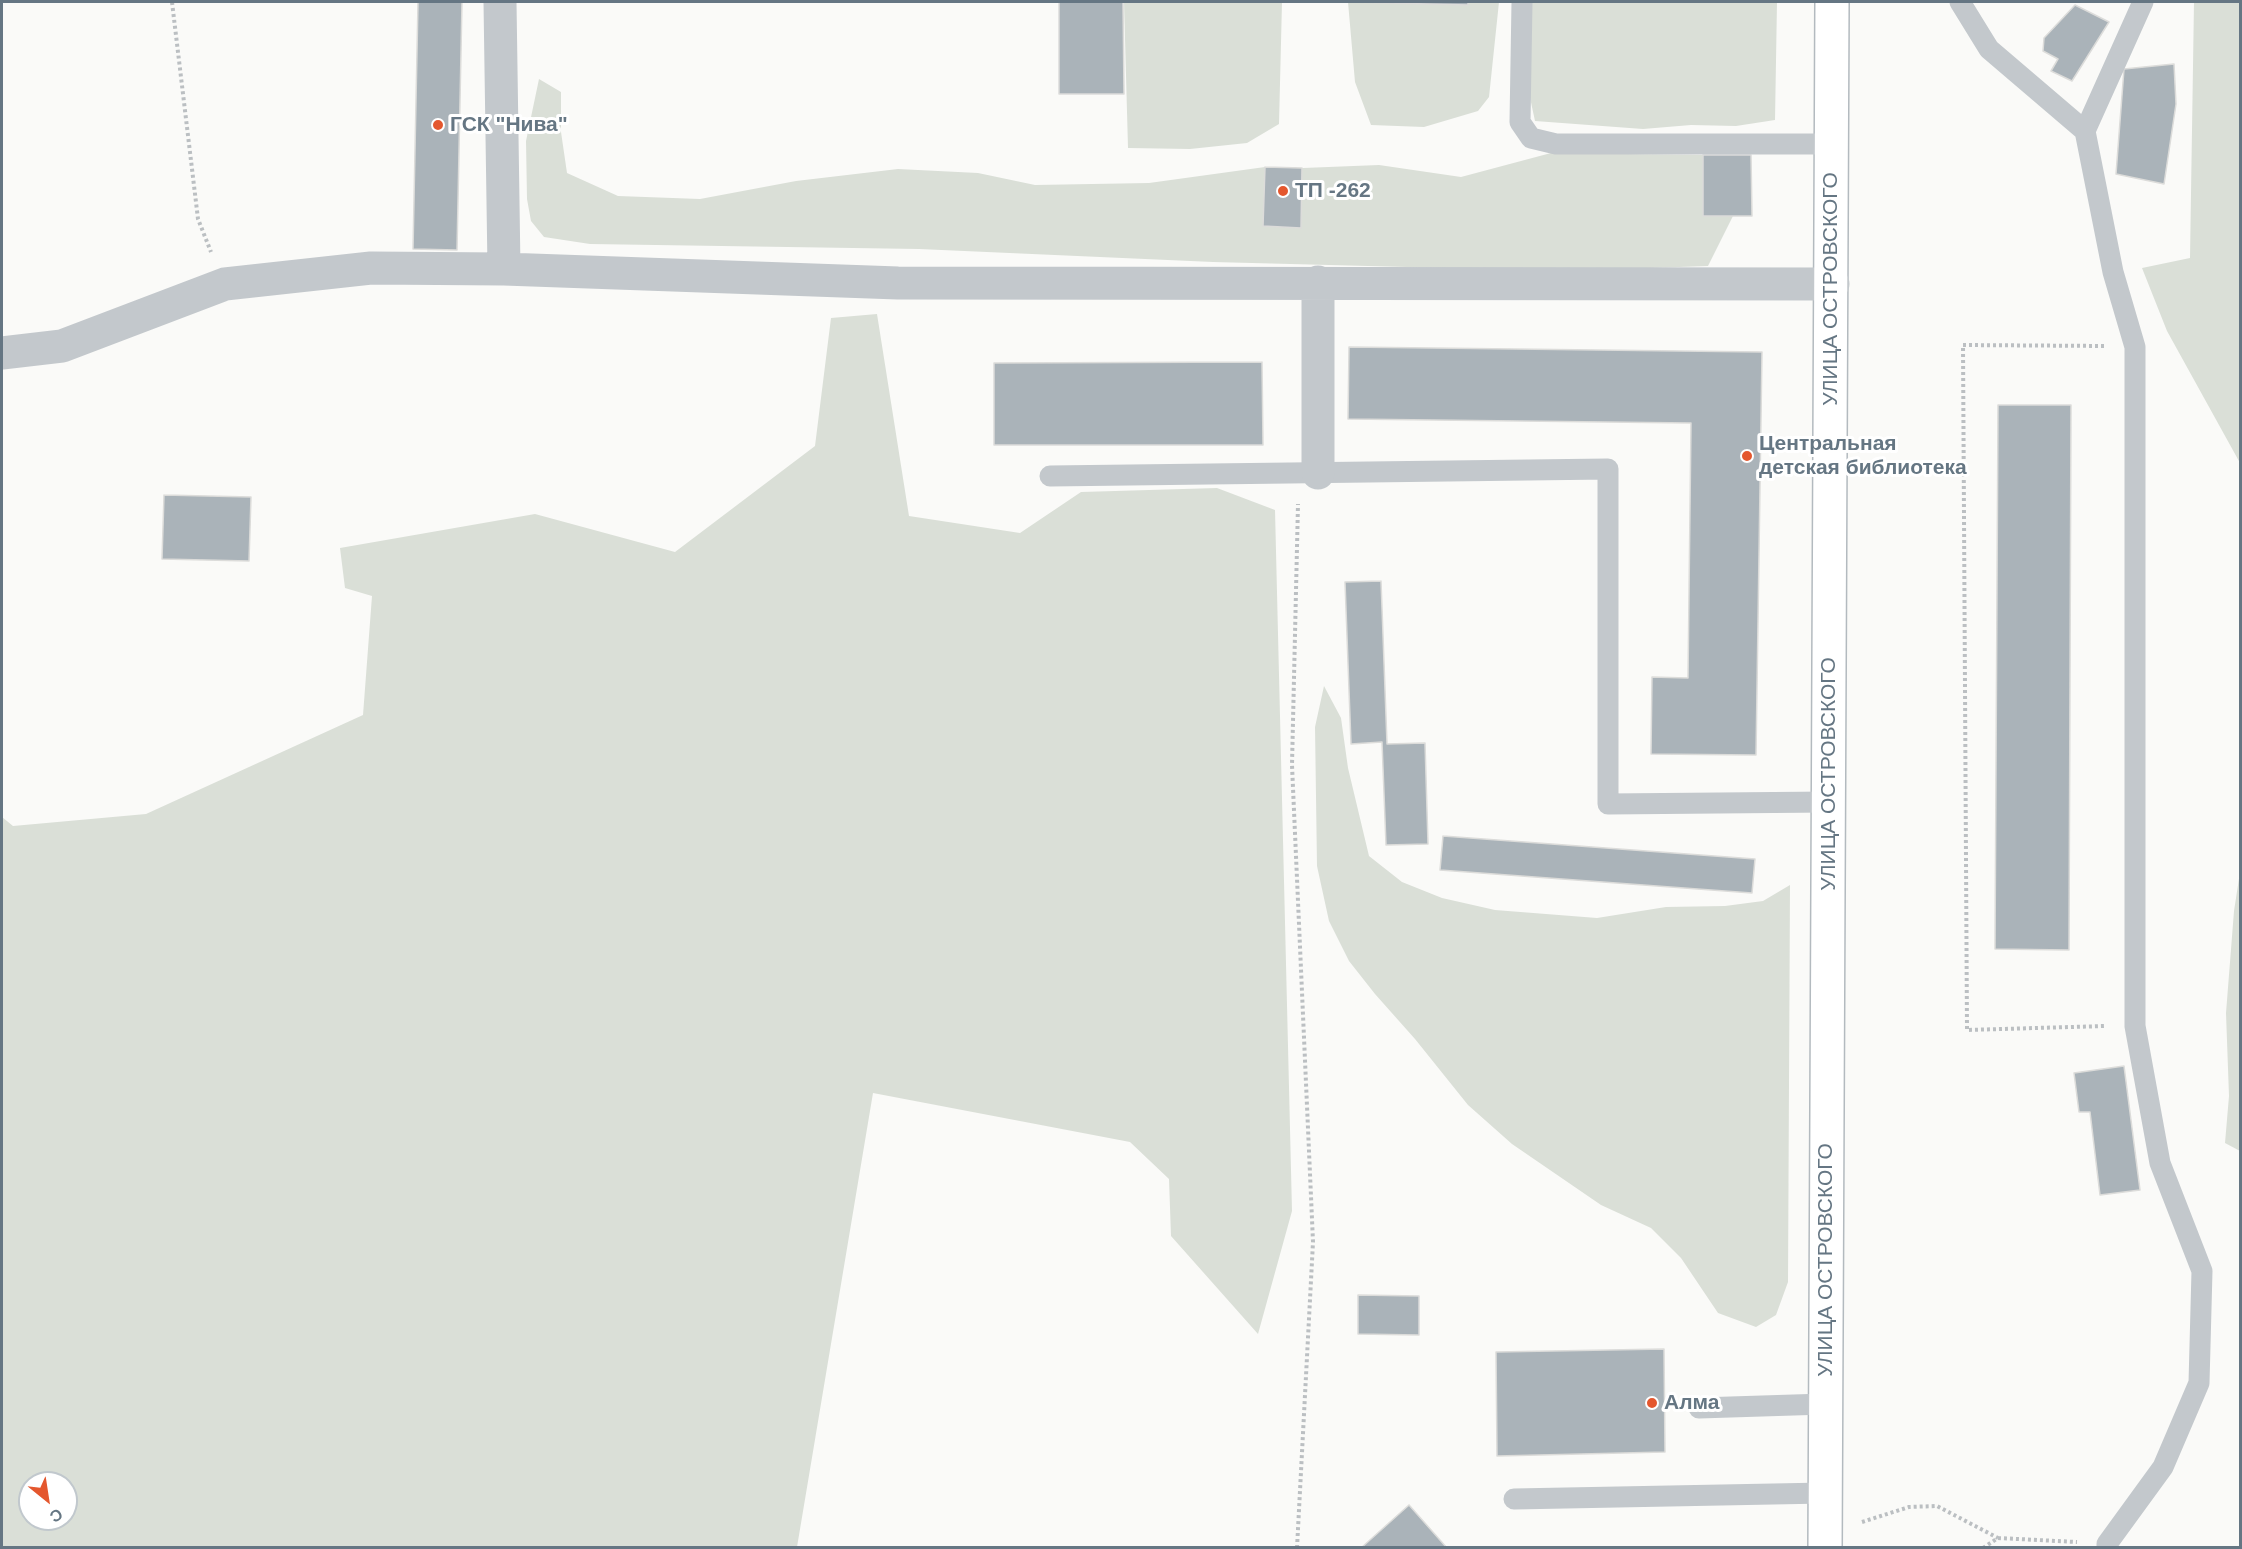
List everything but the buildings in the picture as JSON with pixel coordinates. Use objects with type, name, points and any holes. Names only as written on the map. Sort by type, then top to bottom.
[{"type":"main road","name":"УЛИЦА ОСТРОВСКОГО","points":[[1825,1522],[1833,284],[1832,2]]},
{"type":"street","points":[[500,2],[504,269]]},
{"type":"street","points":[[2,353],[62,346],[225,284],[371,268],[504,269],[898,282],[1833,284]]},
{"type":"street","points":[[1308,473],[1318,282]]},
{"type":"lane","points":[[1522,2],[1520,122],[1531,138],[1556,144],[1831,144]]},
{"type":"lane","points":[[1960,2],[1989,49],[2085,130]]},
{"type":"lane","points":[[2107,1546],[2163,1467],[2199,1383],[2202,1271],[2160,1163],[2136,1026],[2135,347],[2113,272],[2085,130],[2144,2]]},
{"type":"lane","points":[[1050,476],[1608,469],[1608,804],[1829,802]]},
{"type":"lane","points":[[1700,1408],[1825,1404]]},
{"type":"lane","points":[[1514,1498],[1825,1522]]},
{"type":"path","points":[[172,2],[198,219],[225,284]]},
{"type":"path","points":[[2135,347],[1963,345],[1967,1030],[2136,1026]]},
{"type":"path","points":[[1297,1548],[1313,1242],[1292,765],[1298,557],[1308,473]]},
{"type":"path","points":[[1825,1522],[1862,1522],[1909,1507],[1937,1506],[1998,1538],[2107,1546]]},
{"type":"path","points":[[1983,1548],[1998,1538]]},
{"type":"shaded area","points":[[1124,2],[1282,2],[1279,124],[1247,143],[1190,149],[1128,148]]},
{"type":"shaded area","points":[[1348,2],[1499,2],[1489,97],[1478,111],[1424,127],[1371,125],[1355,82]]},
{"type":"shaded area","points":[[1532,2],[1777,2],[1775,120],[1736,126],[1691,125],[1643,129],[1535,121],[1529,93]]},
{"type":"shaded area","points":[[2194,2],[2240,2],[2240,463],[2167,331],[2142,268],[2190,258]]},
{"type":"shaded area","points":[[539,79],[561,92],[561,132],[567,173],[618,196],[700,199],[796,181],[898,169],[978,173],[1035,185],[1149,183],[1265,167],[1379,165],[1461,177],[1551,153],[1703,155],[1703,216],[1733,216],[1708,266],[1562,271],[1213,262],[919,249],[590,244],[544,237],[531,221],[527,199],[526,141]]},
{"type":"shaded area","points":[[877,314],[909,516],[1020,533],[1081,492],[1217,488],[1275,510],[1292,1211],[1258,1334],[1171,1236],[1169,1179],[1130,1142],[873,1093],[797,1547],[2,1547],[2,817],[13,826],[146,814],[363,715],[372,596],[345,588],[340,548],[535,514],[675,552],[815,446],[831,318]]},
{"type":"shaded area","points":[[1324,686],[1341,718],[1348,768],[1369,856],[1402,882],[1442,898],[1495,910],[1597,918],[1666,907],[1725,906],[1763,901],[1790,885],[1788,1282],[1776,1315],[1756,1327],[1718,1313],[1681,1258],[1651,1228],[1601,1205],[1512,1144],[1468,1105],[1349,961],[1329,921],[1317,866],[1315,727]]},
{"type":"shaded area","points":[[2240,872],[2240,1151],[2225,1143],[2229,1096],[2226,1013],[2234,911]]},
{"type":"place","name":"ГСК \"Нива\"","points":[[438,125]]},
{"type":"place","name":"ТП -262","points":[[1283,191]]},
{"type":"place","name":"Центральная детская библиотека","points":[[1747,456]]},
{"type":"place","name":"Алма","points":[[1652,1403]]}]
